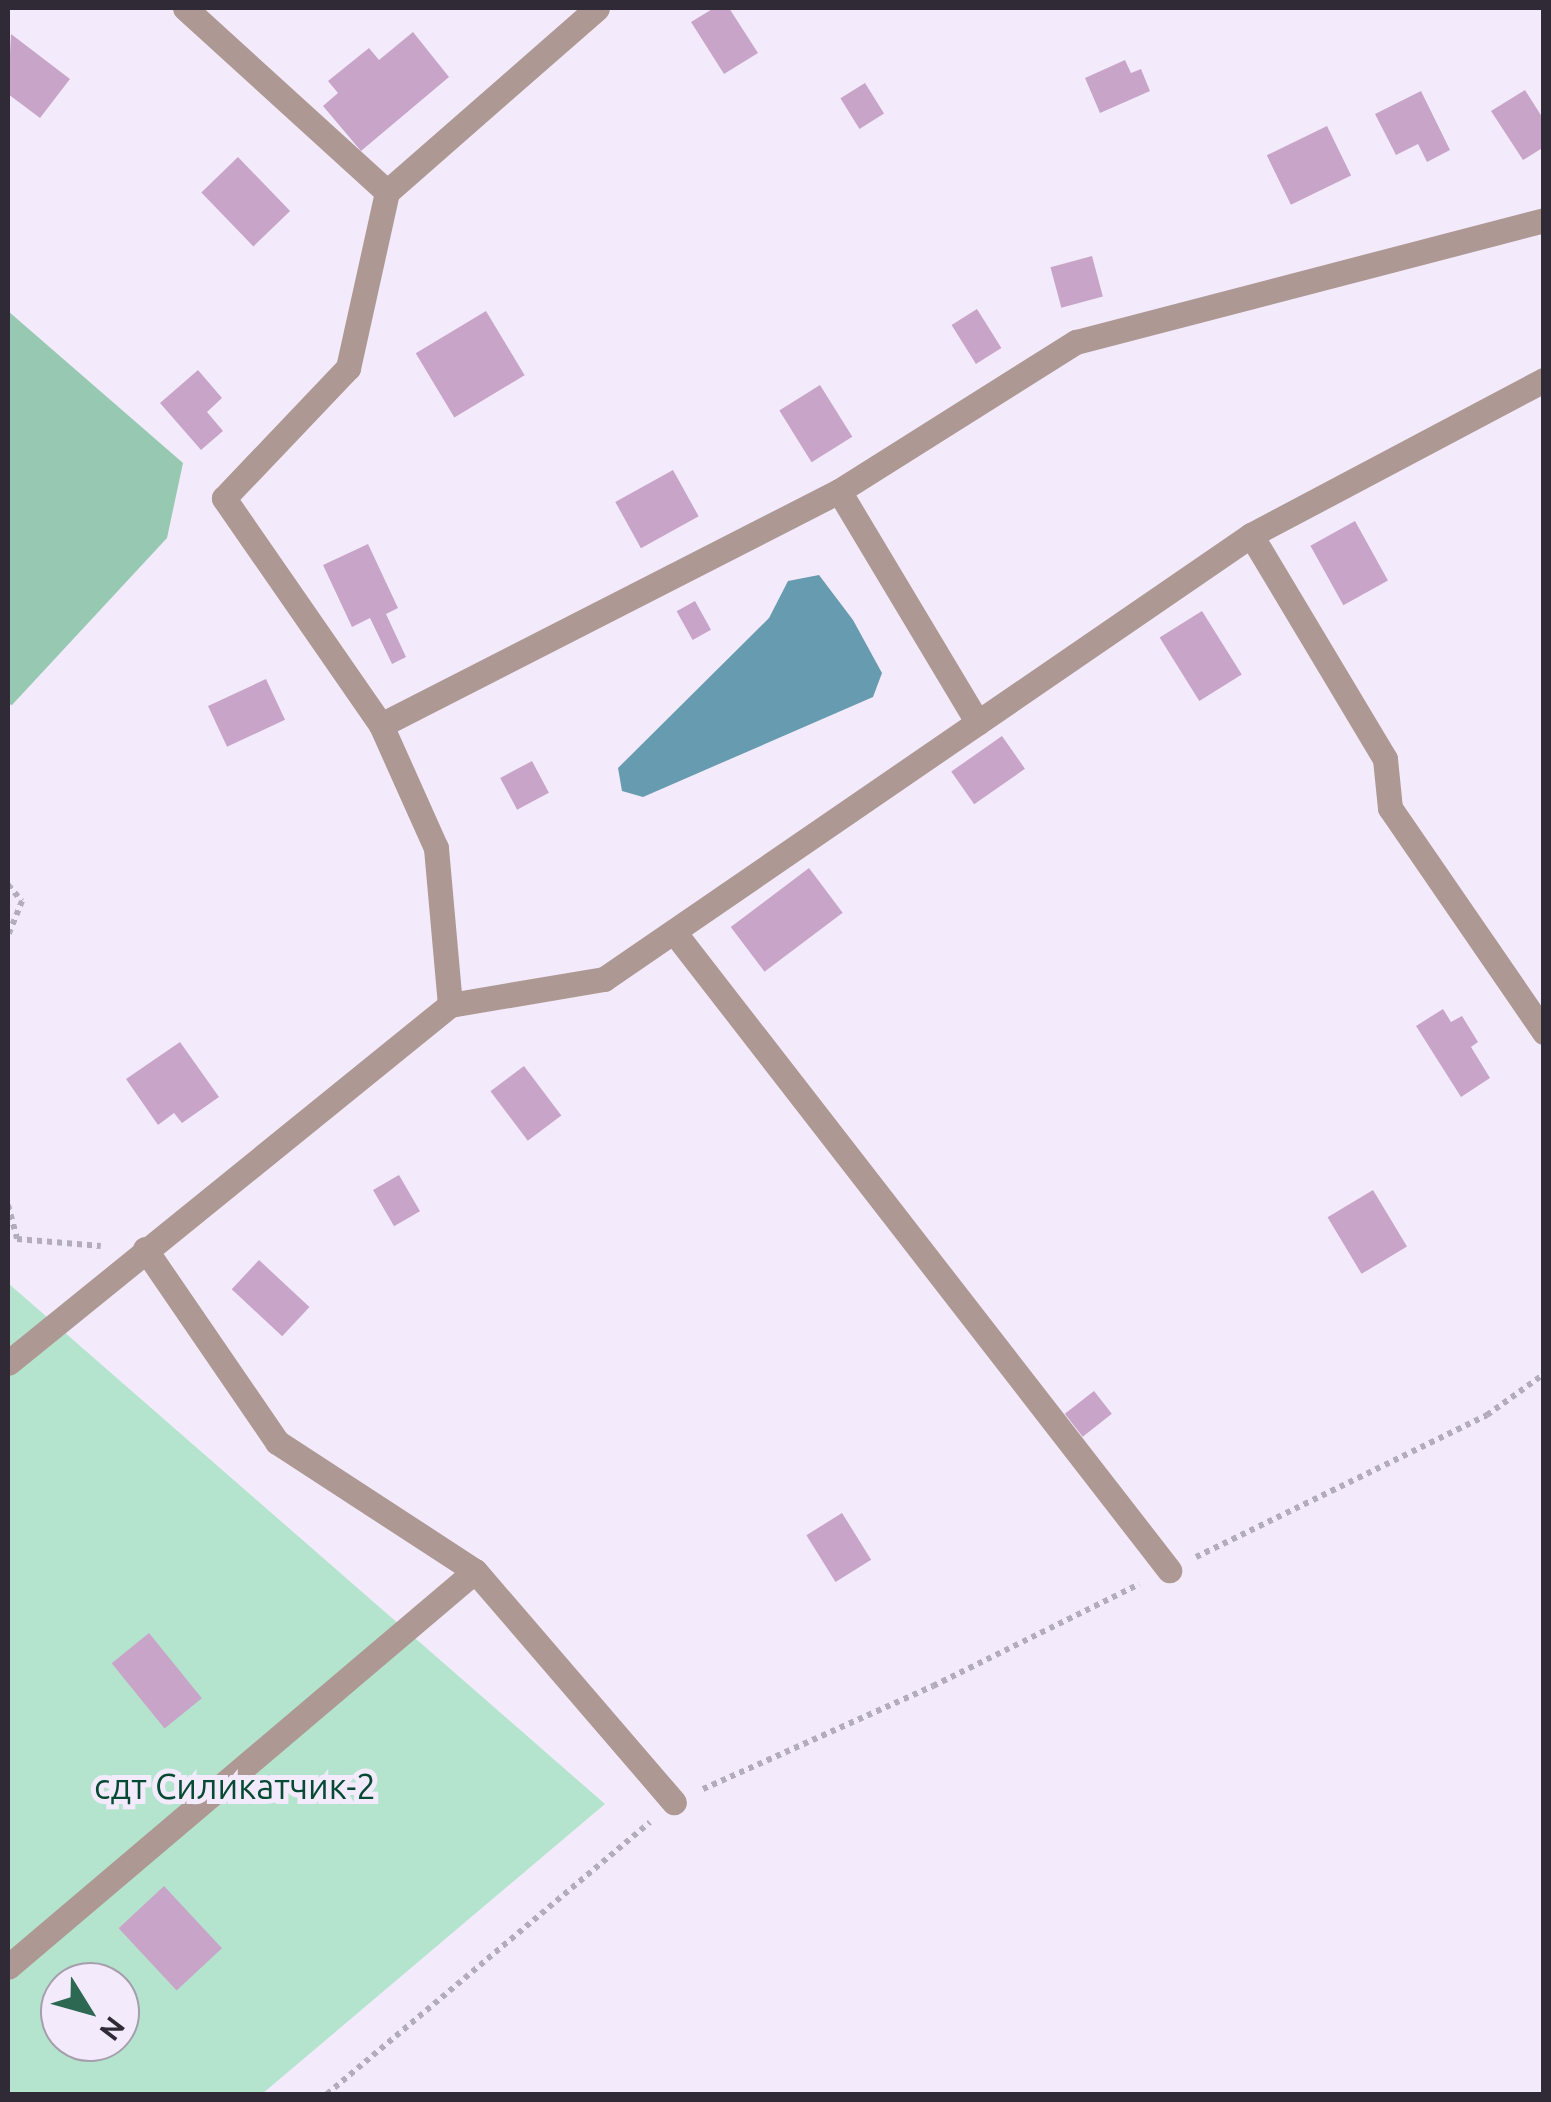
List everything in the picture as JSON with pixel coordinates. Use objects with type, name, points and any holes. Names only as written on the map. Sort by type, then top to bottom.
[{"type":"street","points":[[184,8],[387,192]]},
{"type":"street","points":[[450,1005],[436,848],[382,725],[224,498],[348,368],[387,192],[597,8]]},
{"type":"street","points":[[382,725],[839,491],[1076,342],[1544,220]]},
{"type":"street","points":[[8,1363],[450,1005],[604,979],[1251,535],[1544,380]]},
{"type":"street","points":[[839,491],[978,723]]},
{"type":"street","points":[[1251,535],[1385,759],[1390,808],[1544,1032]]},
{"type":"street","points":[[674,932],[1170,1570]]},
{"type":"street","points":[[144,1249],[277,1442],[475,1571],[674,1802]]},
{"type":"street","points":[[8,1967],[475,1571]]},
{"type":"path","points":[[8,885],[22,901],[8,935]]},
{"type":"path","points":[[8,1206],[18,1239],[144,1249]]},
{"type":"path","points":[[327,2094],[674,1802],[933,1686],[1170,1570],[1487,1414],[1544,1374]]},
{"type":"green space","points":[[8,311],[183,463],[167,538],[12,705],[8,704]]},
{"type":"green space","name":"сдт Силикатчик-2","points":[[8,1283],[605,1804],[262,2094],[8,2094]]},
{"type":"water","points":[[819,575],[853,620],[882,673],[873,697],[643,797],[622,791],[618,768],[769,618],[788,581]]},
{"type":"building","points":[[714,8],[729,8],[758,53],[724,74],[691,22]]},
{"type":"building","points":[[413,32],[449,77],[361,151],[323,106],[338,93],[328,81],[369,48],[379,60]]},
{"type":"building","points":[[11,34],[70,79],[40,118],[8,94]]},
{"type":"building","points":[[1125,60],[1131,73],[1141,69],[1150,91],[1100,113],[1085,78]]},
{"type":"building","points":[[865,83],[884,114],[859,129],[840,98]]},
{"type":"building","points":[[1525,90],[1544,120],[1544,147],[1523,160],[1491,111]]},
{"type":"building","points":[[1421,91],[1450,150],[1427,162],[1418,144],[1396,155],[1375,114]]},
{"type":"building","points":[[1327,126],[1351,175],[1291,205],[1267,155]]},
{"type":"building","points":[[238,157],[290,211],[253,246],[201,192]]},
{"type":"building","points":[[1092,256],[1103,297],[1061,308],[1050,267]]},
{"type":"building","points":[[977,309],[1001,348],[976,364],[952,325]]},
{"type":"building","points":[[486,311],[525,375],[454,418],[416,353]]},
{"type":"building","points":[[198,370],[222,398],[207,412],[223,431],[201,450],[160,403]]},
{"type":"building","points":[[820,385],[852,437],[812,462],[779,410]]},
{"type":"building","points":[[673,470],[699,516],[641,548],[615,502]]},
{"type":"building","points":[[1355,521],[1388,580],[1343,605],[1310,546]]},
{"type":"building","points":[[368,544],[398,608],[386,614],[406,657],[392,664],[370,618],[352,627],[323,565]]},
{"type":"building","points":[[695,601],[711,630],[693,640],[677,611]]},
{"type":"building","points":[[1202,611],[1242,675],[1199,701],[1160,637]]},
{"type":"building","points":[[266,679],[285,720],[227,747],[208,706]]},
{"type":"building","points":[[1002,736],[1025,769],[974,804],[951,772]]},
{"type":"building","points":[[532,761],[549,793],[517,810],[500,778]]},
{"type":"building","points":[[809,868],[843,913],[764,972],[731,927]]},
{"type":"building","points":[[1443,1009],[1451,1022],[1462,1016],[1478,1042],[1471,1047],[1490,1078],[1461,1097],[1416,1026]]},
{"type":"building","points":[[180,1042],[219,1097],[182,1123],[174,1113],[158,1125],[126,1079]]},
{"type":"building","points":[[524,1066],[561,1116],[528,1141],[490,1091]]},
{"type":"building","points":[[399,1175],[420,1211],[394,1226],[373,1190]]},
{"type":"building","points":[[1373,1190],[1407,1247],[1362,1274],[1328,1217]]},
{"type":"building","points":[[259,1260],[309,1307],[282,1336],[232,1289]]},
{"type":"building","points":[[1094,1391],[1112,1414],[1083,1437],[1065,1414]]},
{"type":"building","points":[[842,1513],[871,1560],[836,1582],[806,1535]]},
{"type":"building","points":[[149,1633],[202,1698],[165,1728],[112,1663]]},
{"type":"building","points":[[164,1886],[222,1948],[177,1990],[119,1928]]}]
